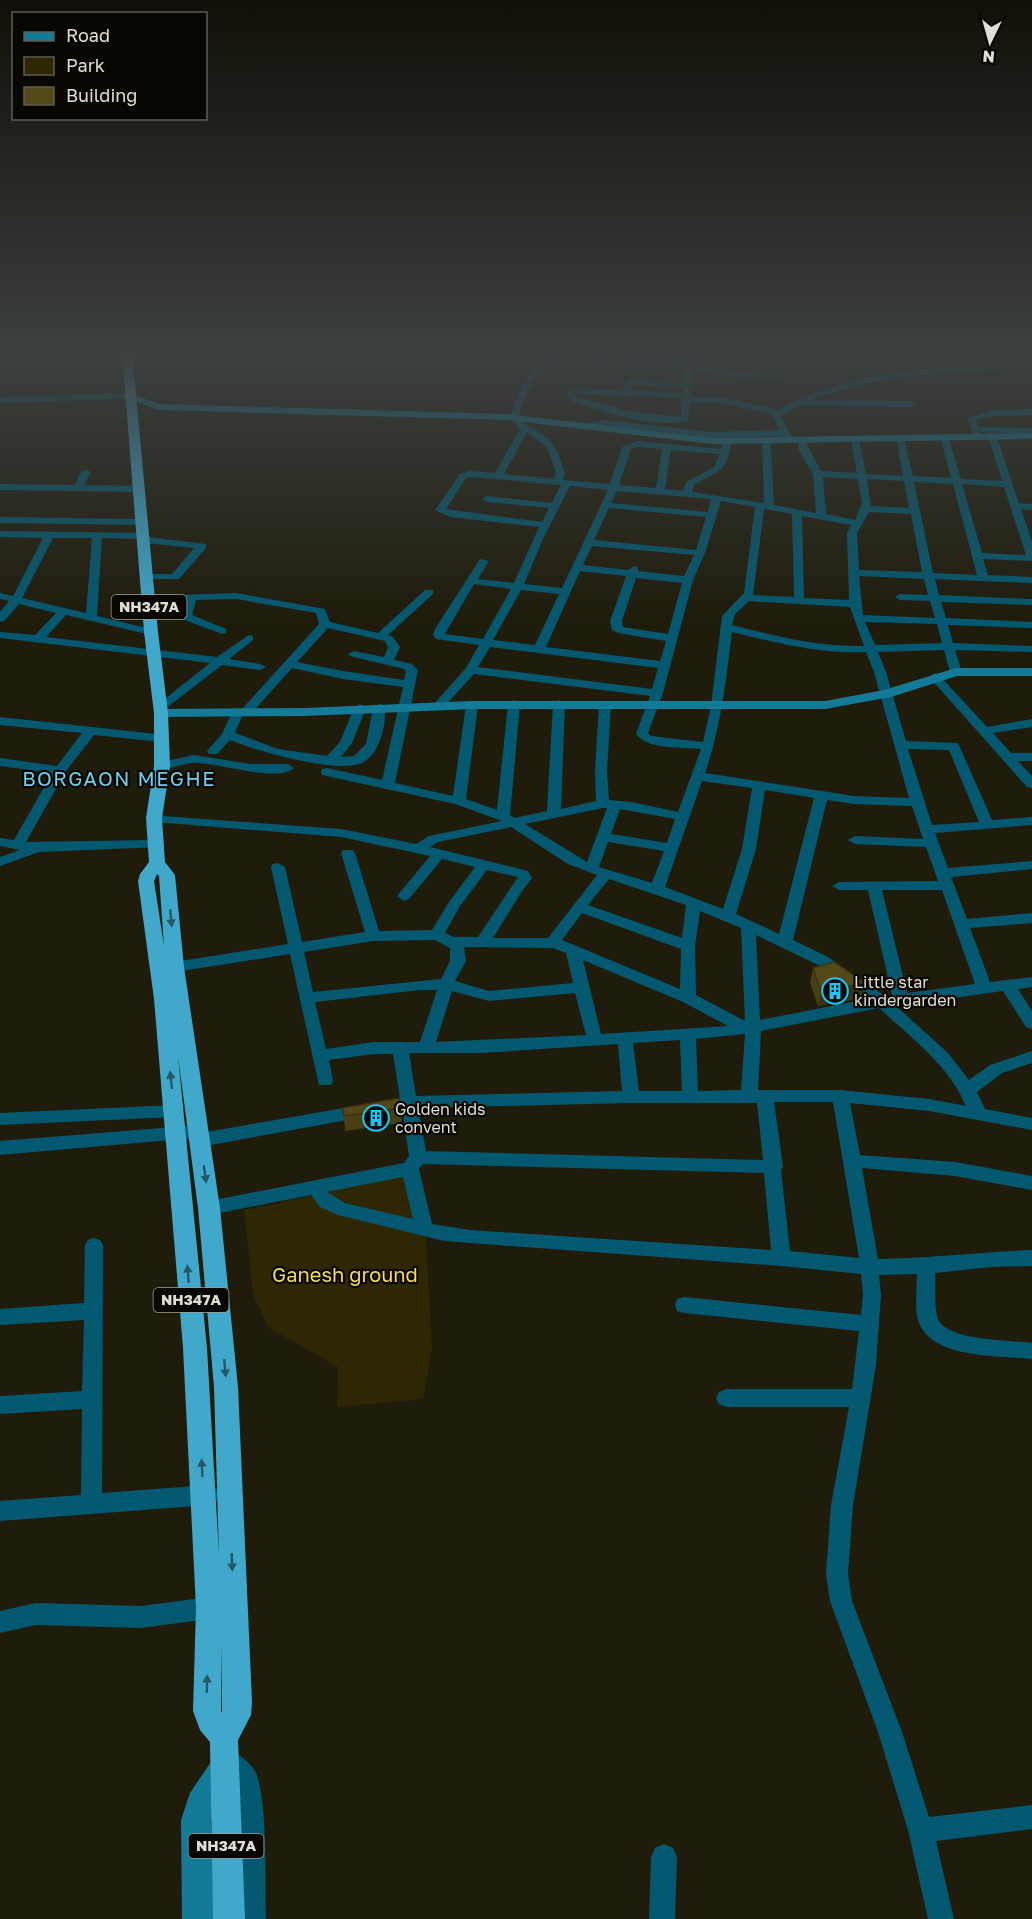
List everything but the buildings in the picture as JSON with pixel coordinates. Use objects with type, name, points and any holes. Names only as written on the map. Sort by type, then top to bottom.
[{"type":"highway","name":"NH347A","points":[[135,441],[151,632],[161,711],[162,766],[154,818],[156,854],[167,875],[176,968],[209,1208],[226,1387],[238,1702],[237,1715],[224,1759],[229,1919]]},
{"type":"highway","name":"NH347A","points":[[156,854],[146,881],[163,999],[195,1348],[209,1608],[207,1716],[224,1759]]},
{"type":"street","points":[[476,516],[500,476],[512,441]]},
{"type":"street","points":[[439,705],[471,670],[519,586],[554,506],[562,482],[561,473],[555,465],[552,448],[545,441]]},
{"type":"street","points":[[687,441],[726,446]]},
{"type":"street","points":[[539,649],[614,486],[627,447],[638,444],[668,447],[726,446],[763,441]]},
{"type":"street","points":[[747,598],[765,505],[767,441]]},
{"type":"street","points":[[794,441],[819,474],[821,515]]},
{"type":"street","points":[[856,441],[867,509],[856,523],[852,533],[855,604],[858,618],[880,672],[917,802],[984,987]]},
{"type":"street","points":[[901,441],[928,575],[956,672]]},
{"type":"street","points":[[945,441],[983,576]]},
{"type":"street","points":[[978,556],[1032,558],[994,441]]},
{"type":"street","points":[[687,494],[689,484],[719,469],[723,464],[726,446]]},
{"type":"street","points":[[660,491],[668,447]]},
{"type":"street","points":[[545,525],[444,513],[440,510],[463,476],[470,474],[717,497],[856,523]]},
{"type":"street","points":[[819,474],[1007,483]]},
{"type":"street","points":[[0,488],[82,480],[140,484]]},
{"type":"street","points":[[708,746],[644,738],[642,734],[655,700],[688,580],[700,553],[717,497]]},
{"type":"street","points":[[487,499],[554,506]]},
{"type":"street","points":[[605,505],[712,515]]},
{"type":"street","points":[[1014,506],[1032,507]]},
{"type":"street","points":[[867,509],[914,511]]},
{"type":"street","points":[[797,511],[799,600]]},
{"type":"street","points":[[0,520],[142,522]]},
{"type":"street","points":[[0,619],[16,600],[49,536]]},
{"type":"street","points":[[91,616],[98,536]]},
{"type":"street","points":[[4,538],[98,536],[144,538],[202,546],[175,577],[147,576]]},
{"type":"street","points":[[587,542],[700,553]]},
{"type":"street","points":[[484,561],[439,635],[443,638],[665,665]]},
{"type":"street","points":[[578,568],[633,572],[688,580]]},
{"type":"street","points":[[633,572],[616,621],[618,630],[671,638]]},
{"type":"street","points":[[855,573],[1032,579]]},
{"type":"street","points":[[472,581],[566,592]]},
{"type":"street","points":[[380,637],[429,592]]},
{"type":"street","points":[[0,596],[151,632]]},
{"type":"street","points":[[192,596],[186,617],[222,631]]},
{"type":"street","points":[[149,598],[250,597],[316,608],[321,611],[325,624]]},
{"type":"street","points":[[900,597],[1032,602]]},
{"type":"street","points":[[657,889],[708,746],[717,706],[726,627],[731,610],[747,598],[855,604]]},
{"type":"street","points":[[38,639],[65,610]]},
{"type":"street","points":[[858,618],[1032,625]]},
{"type":"street","points":[[325,624],[380,637],[393,643],[394,651],[388,661]]},
{"type":"street","points":[[213,751],[228,735],[241,714],[291,664],[325,624]]},
{"type":"street","points":[[726,627],[823,649],[948,646],[1032,649]]},
{"type":"street","points":[[0,635],[260,666]]},
{"type":"street","points":[[161,711],[249,638]]},
{"type":"street","points":[[354,654],[411,668],[412,674],[388,784]]},
{"type":"street","points":[[291,664],[343,675],[408,684]]},
{"type":"street","points":[[471,670],[655,700],[717,706],[825,705],[886,694],[934,677],[956,672],[1032,672]]},
{"type":"street","points":[[934,677],[1032,784]]},
{"type":"street","points":[[161,711],[241,714],[439,705],[605,705],[655,700]]},
{"type":"street","points":[[509,820],[514,704]]},
{"type":"street","points":[[554,814],[559,704]]},
{"type":"street","points":[[459,801],[472,705]]},
{"type":"street","points":[[555,943],[555,937],[579,907],[598,871],[609,804],[601,771],[605,705]]},
{"type":"street","points":[[329,766],[346,743],[360,708]]},
{"type":"street","points":[[329,766],[357,760],[366,755],[376,735],[379,708]]},
{"type":"street","points":[[0,721],[161,738]]},
{"type":"street","points":[[982,731],[1032,723]]},
{"type":"street","points":[[16,846],[46,798],[60,770],[90,732]]},
{"type":"street","points":[[228,735],[262,749],[459,801],[509,820],[573,861],[657,889],[785,941],[823,961],[882,1002],[942,1057],[968,1090],[978,1113]]},
{"type":"street","points":[[901,745],[954,746],[987,825]]},
{"type":"street","points":[[1008,757],[1032,757]]},
{"type":"street","points":[[162,766],[194,759],[250,768],[288,768]]},
{"type":"street","points":[[0,762],[60,770]]},
{"type":"street","points":[[697,776],[820,796],[854,800],[917,802]]},
{"type":"street","points":[[728,916],[748,849],[759,785]]},
{"type":"street","points":[[785,941],[820,796]]},
{"type":"street","points":[[418,849],[434,839],[509,820],[609,804],[683,817]]},
{"type":"street","points":[[154,818],[341,833],[418,849],[525,876],[483,942]]},
{"type":"street","points":[[855,840],[929,837],[987,825],[1032,821]]},
{"type":"street","points":[[602,837],[673,848]]},
{"type":"street","points":[[0,842],[35,848],[156,854]]},
{"type":"street","points":[[0,862],[35,848]]},
{"type":"street","points":[[348,853],[373,936]]},
{"type":"street","points":[[404,896],[439,855]]},
{"type":"street","points":[[437,935],[454,905],[483,865]]},
{"type":"street","points":[[839,886],[874,886],[944,879],[1032,865]]},
{"type":"street","points":[[278,867],[325,1081]]},
{"type":"street","points":[[874,886],[901,999]]},
{"type":"street","points":[[688,998],[688,946],[694,903]]},
{"type":"street","points":[[579,907],[688,946]]},
{"type":"street","points":[[960,924],[1032,918]]},
{"type":"street","points":[[748,926],[750,1028],[757,1095],[774,1167],[781,1258]]},
{"type":"street","points":[[176,968],[373,936],[437,935],[457,947],[458,961],[446,984],[426,1049]]},
{"type":"street","points":[[452,942],[555,943],[688,998],[750,1028]]},
{"type":"street","points":[[573,952],[595,1041]]},
{"type":"street","points":[[319,1056],[374,1048],[426,1049],[595,1041],[750,1028],[882,1002],[1032,982]]},
{"type":"street","points":[[306,998],[446,984],[489,996],[582,987]]},
{"type":"street","points":[[1007,985],[1032,1023]]},
{"type":"street","points":[[688,1034],[690,1096]]},
{"type":"street","points":[[624,1039],[631,1097]]},
{"type":"street","points":[[400,1049],[410,1102],[414,1162],[424,1229]]},
{"type":"street","points":[[968,1090],[980,1079],[1014,1062],[1032,1057]]},
{"type":"street","points":[[1014,1062],[1032,1066]]},
{"type":"street","points":[[0,1119],[175,1122],[200,1135],[410,1102],[757,1095],[840,1096],[929,1105],[1032,1124]]},
{"type":"street","points":[[840,1096],[854,1161],[871,1267],[870,1324],[866,1365],[842,1505],[837,1575],[841,1601],[890,1732],[921,1830],[941,1919]]},
{"type":"street","points":[[0,1148],[175,1122]]},
{"type":"street","points":[[854,1161],[955,1170],[1032,1183]]},
{"type":"street","points":[[209,1208],[316,1188],[414,1162],[774,1167]]},
{"type":"street","points":[[316,1188],[320,1198],[330,1205],[424,1229],[470,1237],[781,1258],[871,1267],[926,1266],[991,1259],[1032,1258]]},
{"type":"street","points":[[91,1505],[94,1245]]},
{"type":"street","points":[[926,1266],[927,1317],[934,1333],[953,1342],[1032,1351]]},
{"type":"street","points":[[684,1305],[870,1324]]},
{"type":"street","points":[[0,1317],[93,1311]]},
{"type":"street","points":[[726,1398],[859,1398]]},
{"type":"street","points":[[0,1405],[92,1399]]},
{"type":"street","points":[[0,1511],[230,1493]]},
{"type":"street","points":[[0,1622],[36,1614],[141,1617],[209,1608]]},
{"type":"street","points":[[198,1919],[196,1820],[201,1804],[224,1759],[245,1777],[249,1788],[253,1919]]},
{"type":"street","points":[[921,1830],[1032,1817]]},
{"type":"street","points":[[662,1919],[664,1857]]},
{"type":"green space","name":"Ganesh ground","points":[[405,1176],[426,1240],[432,1348],[423,1399],[337,1407],[338,1367],[268,1327],[253,1294],[244,1210]]},
{"type":"place","name":"Little star kindergarden","points":[[835,991]]},
{"type":"place","name":"Golden kids convent","points":[[376,1118]]},
{"type":"district","name":"BORGAON MEGHE","points":[[119,779]]}]
